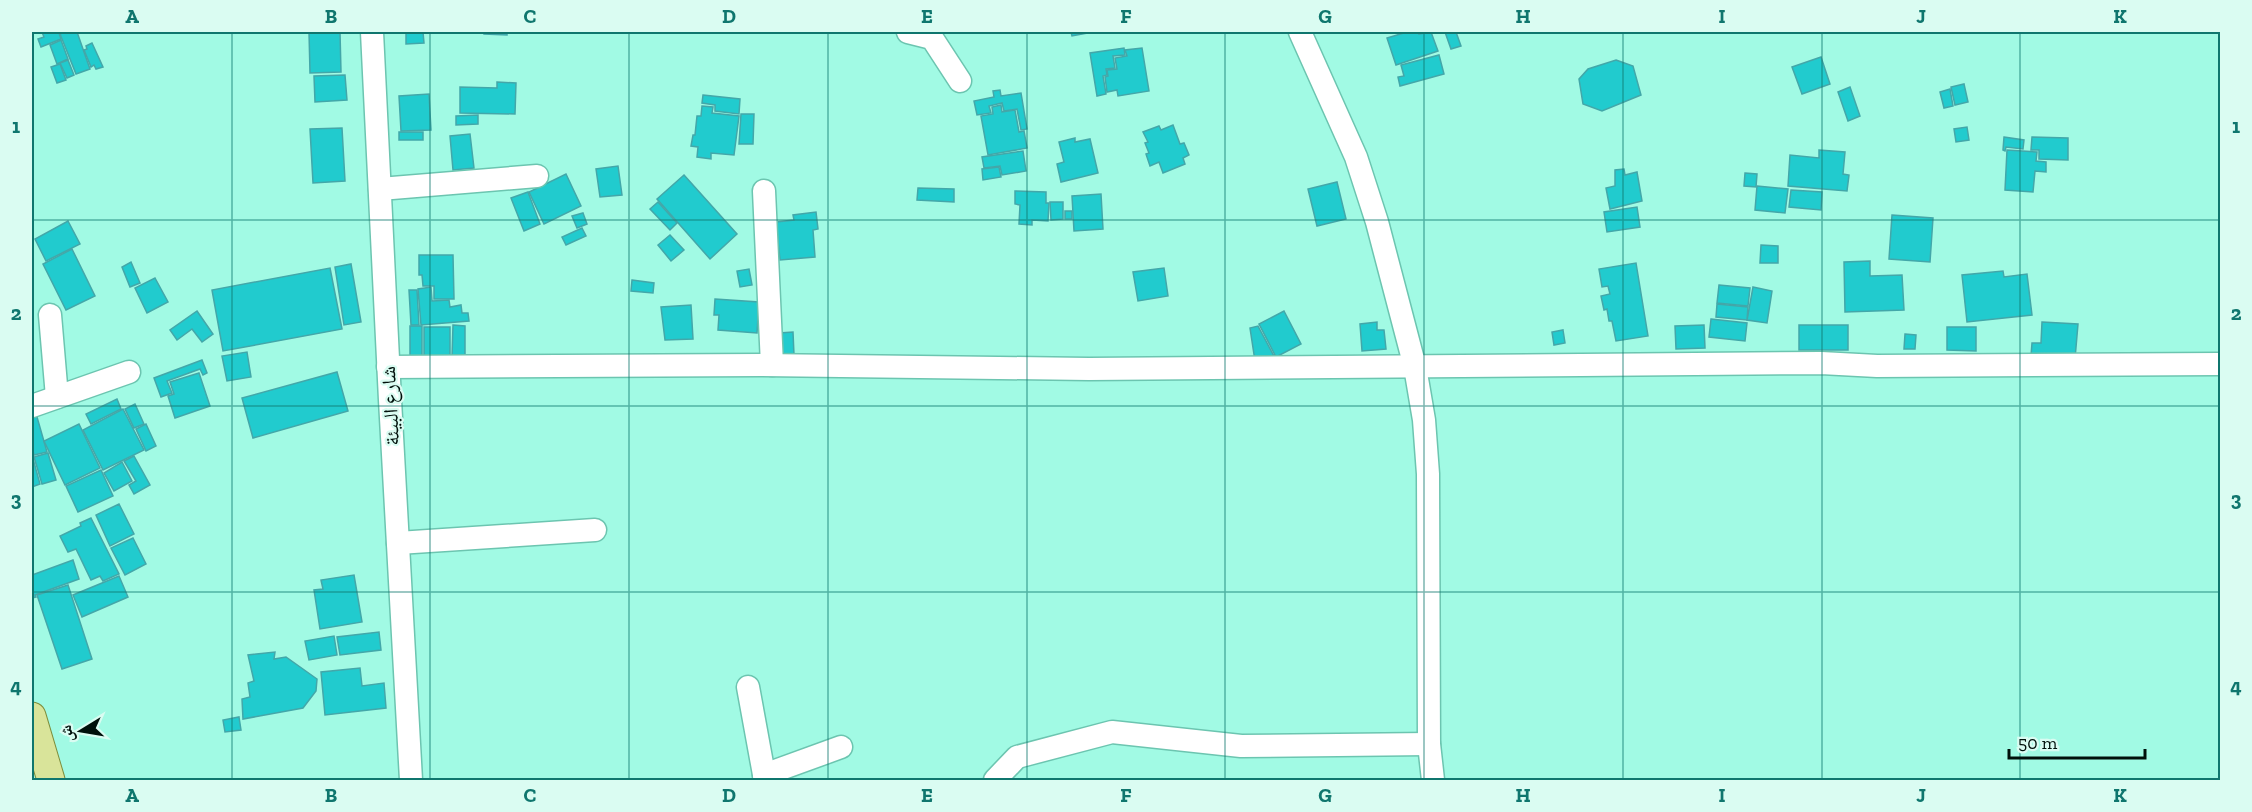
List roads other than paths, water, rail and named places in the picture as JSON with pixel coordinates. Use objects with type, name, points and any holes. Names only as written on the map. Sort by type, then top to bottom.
[{"type":"main road","points":[[32,716],[51,780]]},
{"type":"street","name":"شارع البيئة","points":[[372,32],[411,780]]},
{"type":"street","points":[[908,32],[932,38],[960,81]]},
{"type":"street","points":[[1300,32],[1356,157],[1377,222],[1415,368],[1424,420],[1428,474],[1429,744],[1433,780]]},
{"type":"street","points":[[380,189],[537,176]]},
{"type":"street","points":[[764,191],[772,365]]},
{"type":"street","points":[[50,315],[57,397]]},
{"type":"street","points":[[388,367],[772,365],[1089,369],[1821,363],[1877,366],[2220,364]]},
{"type":"street","points":[[32,406],[129,372]]},
{"type":"street","points":[[398,543],[595,530]]},
{"type":"street","points":[[748,687],[765,778],[841,747]]},
{"type":"street","points":[[995,780],[1017,757],[1112,732],[1241,746],[1429,744]]}]
